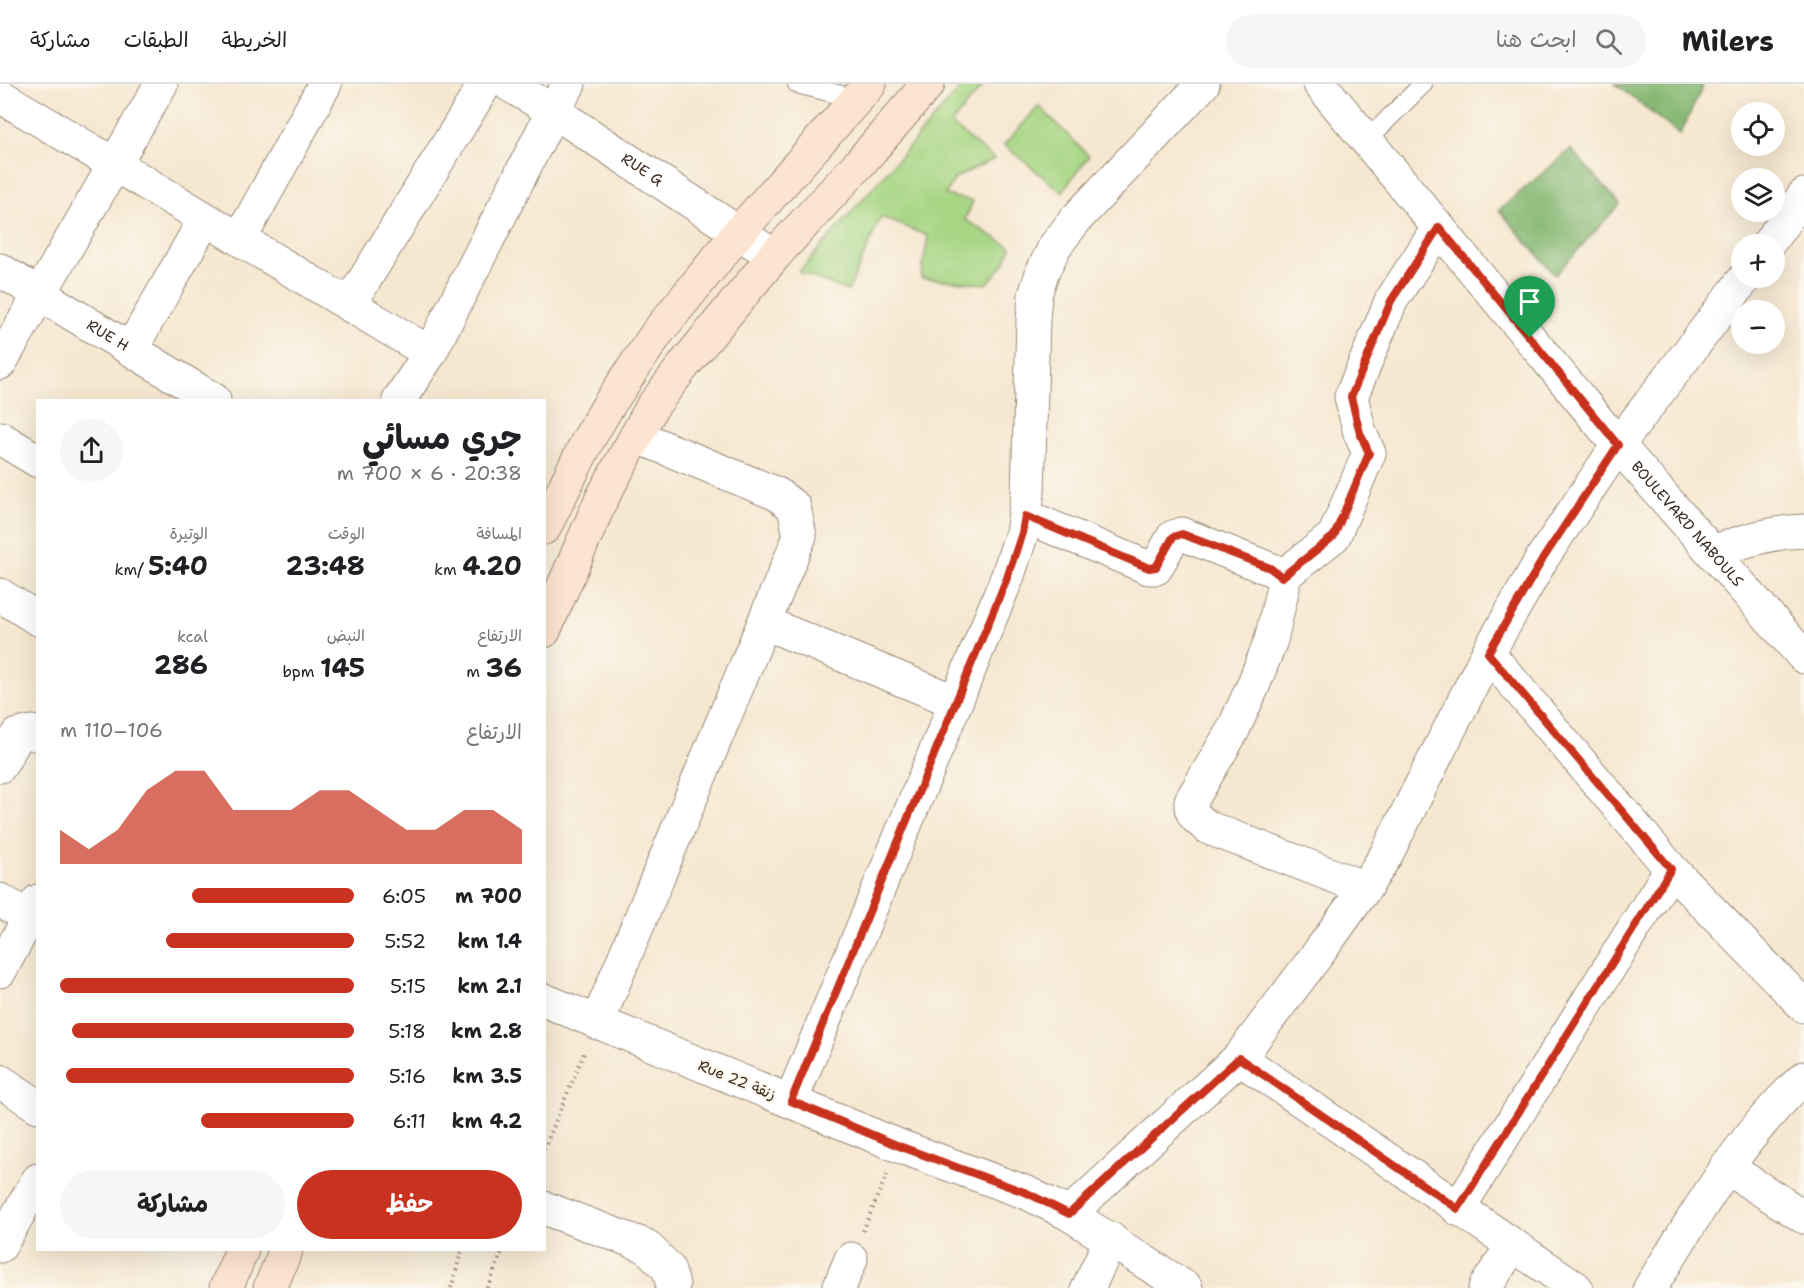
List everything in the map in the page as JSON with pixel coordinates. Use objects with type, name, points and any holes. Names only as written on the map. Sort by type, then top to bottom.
[{"type":"main road","points":[[546,622],[552,593],[652,407],[774,256],[858,165],[928,84]]},
{"type":"main road","points":[[546,524],[588,440],[657,333],[739,232],[863,92]]},
{"type":"main road","points":[[226,1288],[242,1251]]},
{"type":"main road","points":[[270,1288],[286,1251]]},
{"type":"street","points":[[0,363],[161,84]]},
{"type":"street","points":[[240,239],[325,84]]},
{"type":"street","points":[[349,305],[485,84]]},
{"type":"street","name":"RUE G","points":[[508,84],[561,98],[774,256]]},
{"type":"street","points":[[791,1101],[1007,578],[1022,533],[1028,493],[1035,295],[1042,273],[1055,246],[1076,219],[1203,84]]},
{"type":"street","name":"BOULEVARD NABOULS","points":[[1320,84],[1618,445],[1804,657]]},
{"type":"street","points":[[0,96],[429,353]]},
{"type":"street","points":[[400,399],[429,353],[561,98]]},
{"type":"street","points":[[1785,236],[1804,195]]},
{"type":"street","points":[[131,350],[205,219]]},
{"type":"street","points":[[1365,888],[1209,828],[1193,816],[1190,808],[1191,801],[1233,730],[1260,668],[1271,640],[1281,598],[1282,577],[1334,536],[1369,453],[1360,433],[1351,397],[1391,301],[1439,227]]},
{"type":"street","name":"RUE H","points":[[0,270],[131,350],[172,390],[210,399]]},
{"type":"street","points":[[1069,1214],[1239,1058],[1273,1016],[1386,855],[1488,653],[1549,548],[1618,445],[1737,288]]},
{"type":"street","points":[[597,1023],[800,536],[794,507],[777,494],[636,436]]},
{"type":"street","points":[[0,438],[36,460]]},
{"type":"street","points":[[1025,516],[1149,568],[1156,567],[1173,537],[1182,534],[1270,568],[1282,577]]},
{"type":"street","points":[[1713,552],[1752,537],[1804,531]]},
{"type":"street","points":[[0,596],[36,618]]},
{"type":"street","points":[[765,623],[956,702]]},
{"type":"street","points":[[1488,653],[1671,869],[1804,1006]]},
{"type":"street","points":[[0,766],[18,735],[31,732],[36,734]]},
{"type":"street","points":[[1458,1209],[1671,869]]},
{"type":"street","points":[[0,900],[33,909],[0,971]]},
{"type":"street","name":"Rue 22 زنقة","points":[[546,1001],[899,1146],[1027,1193],[1111,1239],[1186,1288]]},
{"type":"street","points":[[1239,1058],[1576,1288]]},
{"type":"street","points":[[1650,1288],[1726,1167],[1786,1095],[1804,1078]]},
{"type":"street","points":[[0,1081],[36,1105]]},
{"type":"street","points":[[1726,1167],[1804,1217]]},
{"type":"street","points":[[0,1246],[36,1183]]},
{"type":"street","points":[[546,1209],[646,1246],[668,1268],[672,1288]]},
{"type":"street","points":[[1088,1288],[1111,1239]]},
{"type":"street","points":[[1485,1288],[1512,1246]]},
{"type":"lane","points":[[797,84],[863,92]]},
{"type":"lane","points":[[1367,140],[1422,84]]},
{"type":"path","points":[[546,1144],[597,1023]]},
{"type":"path","points":[[845,1274],[899,1146]]},
{"type":"path","points":[[451,1288],[462,1251]]},
{"type":"path","points":[[487,1288],[503,1251]]},
{"type":"green space","points":[[964,84],[984,84],[951,124],[994,159],[955,178],[945,195],[973,201],[965,220],[1011,247],[1006,261],[987,284],[921,278],[928,236],[881,217],[848,291],[799,272]]},
{"type":"green space","points":[[1615,84],[1701,84],[1703,86],[1680,135]]},
{"type":"green space","points":[[1039,106],[1089,156],[1062,192],[1004,145]]},
{"type":"green space","points":[[1571,149],[1620,204],[1555,275],[1499,210]]},
{"type":"route","points":[[1439,227],[1530,338],[1618,445],[1544,557],[1488,653],[1671,869],[1458,1209],[1239,1058],[1069,1214],[1027,1193],[899,1146],[791,1101],[1007,578],[1022,533],[1025,516],[1149,568],[1158,565],[1173,537],[1182,534],[1270,568],[1282,577],[1334,536],[1369,453],[1360,433],[1351,397],[1391,301],[1439,227]]}]
